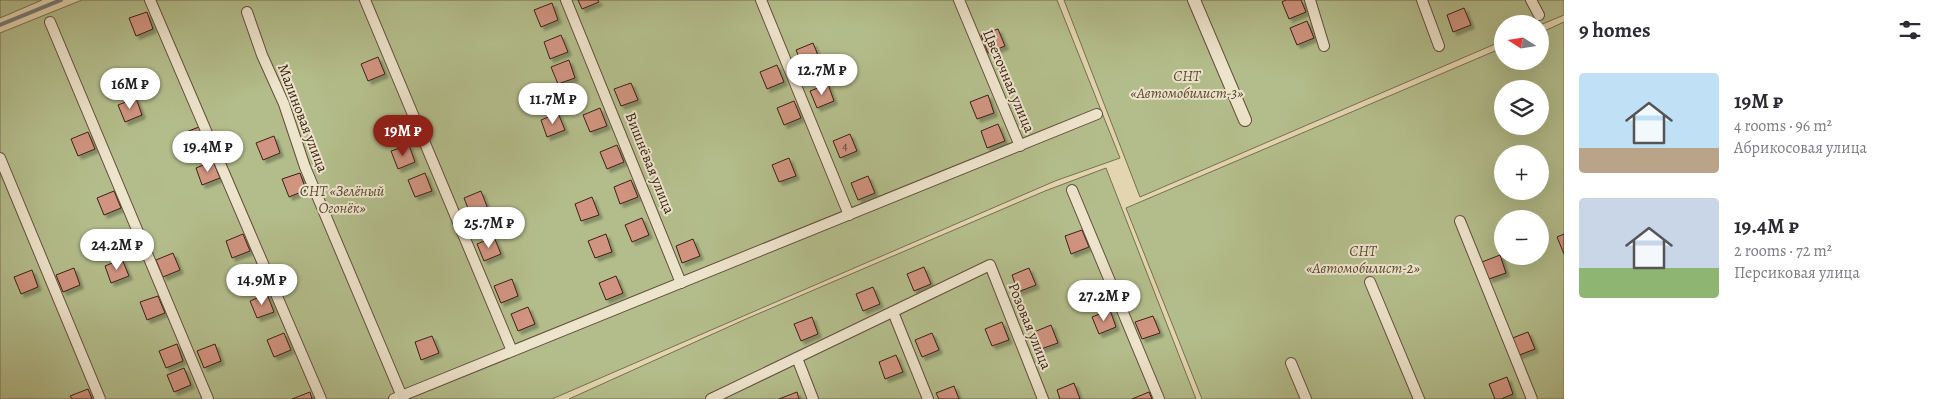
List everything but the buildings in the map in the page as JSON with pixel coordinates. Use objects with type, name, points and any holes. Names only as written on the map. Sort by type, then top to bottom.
[{"type":"street","points":[[150,0],[321,399]]},
{"type":"street","points":[[365,0],[512,351]]},
{"type":"street","name":"Вишнёвая улица","points":[[566,0],[681,283]]},
{"type":"street","points":[[761,0],[849,215]]},
{"type":"street","name":"Цветочная улица","points":[[959,0],[1020,146]]},
{"type":"street","points":[[1194,0],[1245,120]]},
{"type":"street","points":[[1310,0],[1324,46]]},
{"type":"street","points":[[1422,0],[1438,46]]},
{"type":"street","points":[[1531,0],[1539,15]]},
{"type":"street","name":"Малиновая улица","points":[[247,12],[262,55],[284,104],[305,167],[400,398]]},
{"type":"street","points":[[50,22],[208,399]]},
{"type":"street","points":[[400,398],[1097,114]]},
{"type":"street","points":[[0,158],[100,399]]},
{"type":"street","points":[[1072,190],[1159,399]]},
{"type":"street","points":[[1460,221],[1532,399]]},
{"type":"street","name":"Розовая улица","points":[[893,312],[990,265],[1044,399]]},
{"type":"street","points":[[1370,282],[1418,399]]},
{"type":"street","points":[[711,399],[893,312],[928,399]]},
{"type":"street","points":[[796,358],[813,399]]},
{"type":"street","points":[[1291,362],[1306,399]]},
{"type":"green space","points":[[0,0],[42,0],[0,18]]},
{"type":"green space","name":"СНТ «Зелёный Огонёк»","points":[[82,0],[1057,0],[1120,158],[1055,181],[552,399],[0,399],[0,33]]},
{"type":"green space","name":"СНТ «Автомобилист-3»","points":[[1064,0],[1564,0],[1564,15],[1549,21],[1549,15],[1494,15],[1494,44],[1140,197]]},
{"type":"green space","name":"СНТ «Автомобилист-2»","points":[[1564,22],[1564,399],[1202,399],[1126,208],[1494,51],[1494,70],[1549,70],[1549,29]]},
{"type":"green space","points":[[1106,168],[1196,399],[569,399],[746,319],[1045,191]]},
{"type":"waterway","points":[[0,25],[61,0]]}]
